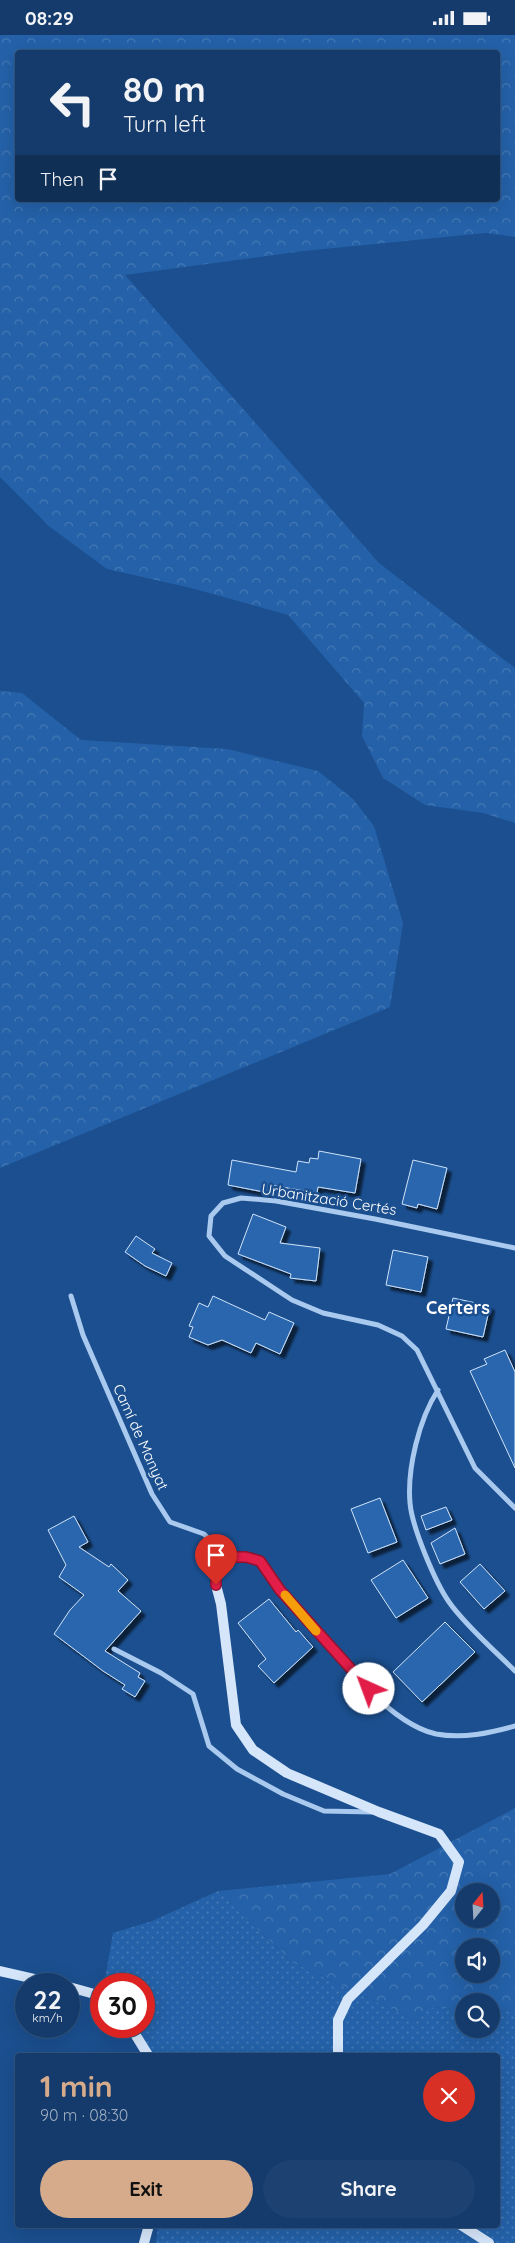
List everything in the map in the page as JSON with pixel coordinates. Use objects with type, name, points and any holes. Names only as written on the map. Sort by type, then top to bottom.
[{"type":"main road","points":[[226,1557],[216,1569],[216,1577],[236,1725],[253,1749],[287,1773],[379,1813],[439,1834],[459,1862],[451,1891],[423,1925],[348,1999],[338,2020],[338,2053]]},
{"type":"main road","points":[[0,1971],[15,1974]]},
{"type":"main road","points":[[137,2038],[147,2053]]},
{"type":"main road","points":[[144,2243],[148,2228]]},
{"type":"main road","points":[[466,2228],[489,2243]]},
{"type":"street","name":"Urbanització Certés","points":[[515,1248],[375,1219],[276,1201],[241,1198],[223,1203],[211,1216],[209,1236],[225,1255],[292,1300],[323,1313],[378,1325],[402,1336],[417,1350],[475,1468],[515,1508]]},
{"type":"street","name":"Camí de Manyat","points":[[72,1296],[83,1335],[152,1494],[170,1522],[204,1534],[226,1557]]},
{"type":"street","points":[[438,1390],[429,1403],[409,1473],[410,1505],[434,1576],[450,1603],[492,1650],[515,1671]]},
{"type":"street","points":[[226,1557],[246,1557],[260,1561],[280,1590],[346,1664],[381,1701],[410,1723],[436,1734],[462,1736],[483,1734],[515,1725]]},
{"type":"street","points":[[114,1649],[161,1673],[194,1694],[208,1746],[237,1769],[283,1794],[324,1811],[379,1813]]},
{"type":"green space","points":[[0,35],[515,35],[515,237],[486,233],[304,251],[125,275],[379,563],[515,668],[515,823],[483,813],[425,805],[383,778],[362,736],[364,703],[288,615],[191,588],[107,569],[50,527],[0,477]]},
{"type":"green space","points":[[0,691],[22,693],[81,740],[227,749],[318,771],[353,799],[374,826],[403,923],[390,1007],[0,1168]]},
{"type":"green space","points":[[515,1808],[515,2011],[500,2010],[500,1993],[455,1993],[455,2009],[426,2007],[417,2021],[292,1962],[218,1891],[390,1874]]},
{"type":"green space","points":[[218,1891],[292,1962],[417,2021],[426,2007],[455,2009],[455,2038],[500,2038],[500,2010],[515,2011],[515,2243],[156,2243],[158,2228],[500,2228],[500,2053],[147,2053],[137,2038],[155,2038],[155,1973],[106,1973],[113,1933],[152,1921]]},
{"type":"building","points":[[319,1151],[361,1159],[355,1193],[318,1187],[317,1193],[270,1185],[269,1193],[228,1185],[232,1160],[296,1172],[298,1161],[309,1163],[310,1158],[318,1159]]},
{"type":"building","points":[[413,1160],[447,1168],[437,1209],[418,1204],[417,1208],[402,1204]]},
{"type":"building","points":[[253,1214],[286,1227],[280,1243],[320,1248],[316,1281],[290,1278],[291,1274],[238,1254]]},
{"type":"building","points":[[136,1236],[155,1249],[152,1253],[172,1263],[166,1276],[145,1266],[125,1252]]},
{"type":"building","points":[[393,1250],[428,1257],[421,1292],[386,1285]]},
{"type":"building","points":[[213,1296],[265,1320],[269,1312],[294,1323],[280,1354],[256,1343],[251,1353],[222,1340],[208,1345],[189,1337],[193,1327],[189,1326],[199,1303],[208,1307]]},
{"type":"building","points":[[453,1298],[490,1306],[483,1337],[446,1329]]},
{"type":"building","points":[[505,1350],[515,1372],[515,1468],[470,1371],[487,1364],[484,1359]]},
{"type":"building","points":[[380,1498],[397,1542],[368,1553],[351,1509]]},
{"type":"building","points":[[446,1507],[452,1520],[426,1530],[421,1516]]},
{"type":"building","points":[[74,1516],[88,1542],[79,1547],[109,1567],[111,1564],[128,1580],[118,1591],[141,1611],[105,1651],[140,1673],[138,1677],[145,1681],[135,1697],[122,1689],[125,1685],[54,1634],[70,1610],[84,1595],[59,1577],[66,1565],[48,1530]]},
{"type":"building","points":[[455,1528],[465,1554],[440,1564],[431,1543]]},
{"type":"building","points":[[403,1560],[428,1598],[396,1618],[371,1580]]},
{"type":"building","points":[[480,1564],[505,1591],[484,1609],[460,1582]]},
{"type":"building","points":[[269,1599],[296,1632],[298,1630],[313,1647],[274,1683],[258,1666],[266,1659],[238,1623]]},
{"type":"building","points":[[445,1622],[475,1652],[422,1702],[393,1672]]},
{"type":"slow traffic","points":[[285,1595],[316,1631]]},
{"type":"district","name":"Certers","points":[[458,1307]]},
{"type":"route","points":[[216,1585],[216,1569],[226,1557],[246,1557],[260,1561],[280,1590],[369,1689]]}]
